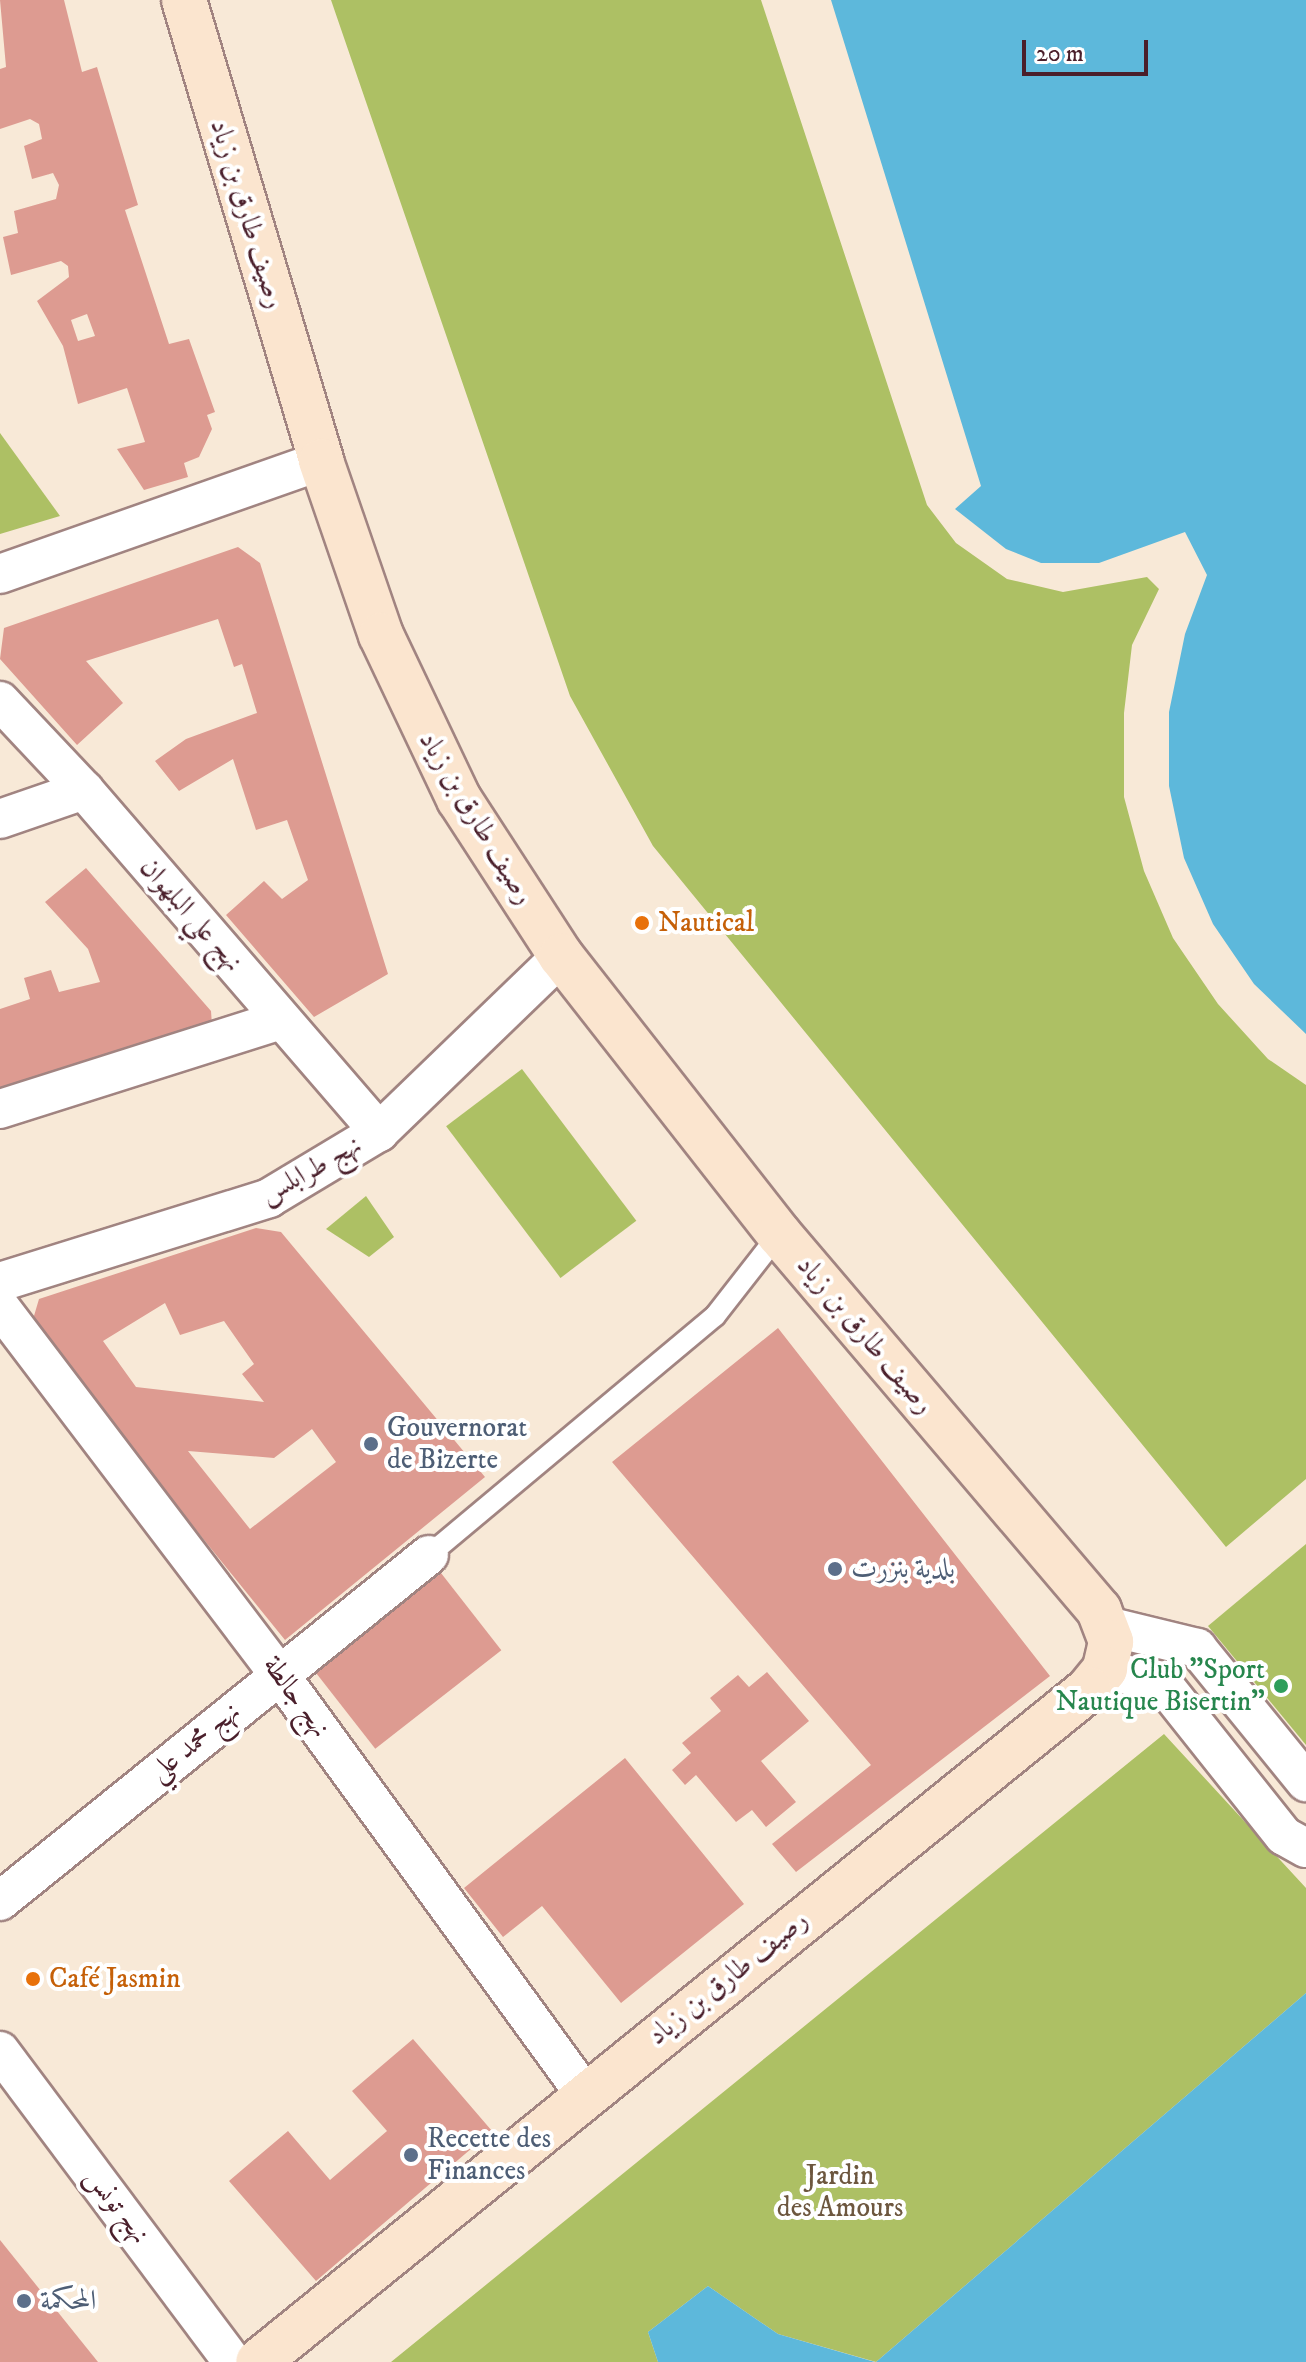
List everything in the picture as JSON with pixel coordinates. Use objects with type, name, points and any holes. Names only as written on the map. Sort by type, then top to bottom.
[{"type":"main road","name":"رصيف طارق بن زياد","points":[[184,0],[321,461],[381,635],[459,799],[561,956],[779,1234],[1107,1626]]},
{"type":"main road","points":[[1105,1669],[1111,1642],[1107,1626]]},
{"type":"main road","name":"رصيف طارق بن زياد","points":[[258,2362],[584,2093],[1089,1689],[1105,1669]]},
{"type":"street","points":[[0,574],[321,461]]},
{"type":"street","name":"نهج علي البلهوان","points":[[0,701],[84,790],[379,1132]]},
{"type":"street","points":[[0,819],[84,790]]},
{"type":"street","name":"نهج طرابلس","points":[[0,1282],[269,1198],[379,1132],[561,956]]},
{"type":"street","points":[[0,1109],[281,1020]]},
{"type":"street","name":"نهج جالطة","points":[[0,1307],[279,1674],[584,2093]]},
{"type":"street","name":"نهج محمد علي","points":[[0,1901],[429,1555]]},
{"type":"street","points":[[1107,1626],[1197,1648],[1306,1782]]},
{"type":"street","points":[[1105,1669],[1163,1684],[1284,1836],[1306,1848]]},
{"type":"street","name":"نهج تونس","points":[[0,2051],[233,2362]]},
{"type":"lane","points":[[429,1555],[715,1316],[779,1234]]},
{"type":"green space","points":[[331,0],[761,0],[927,505],[956,543],[1007,579],[1063,592],[1147,577],[1159,589],[1132,645],[1124,713],[1124,797],[1144,871],[1173,938],[1218,1004],[1268,1059],[1306,1085],[1306,1479],[1226,1547],[653,846],[570,696]]},
{"type":"green space","points":[[0,433],[60,516],[0,534]]},
{"type":"green space","points":[[522,1069],[636,1221],[560,1278],[446,1126]]},
{"type":"green space","points":[[366,1196],[394,1237],[369,1257],[326,1229]]},
{"type":"green space","name":"Club \"Sport Nautique Bisertin\"","points":[[1306,1544],[1306,1745],[1208,1626]]},
{"type":"green space","name":"Jardin des Amours","points":[[1164,1734],[1306,1888],[1306,1993],[876,2362],[778,2334],[708,2286],[648,2332],[658,2362],[391,2362]]},
{"type":"water","points":[[831,0],[1306,0],[1306,1034],[1254,984],[1213,924],[1184,858],[1169,786],[1169,712],[1185,634],[1207,575],[1185,532],[1099,563],[1041,563],[1006,549],[955,509],[981,486]]},
{"type":"water","points":[[1306,1993],[1306,2362],[876,2362]]},
{"type":"water","points":[[708,2286],[778,2334],[875,2362],[658,2362],[648,2332]]},
{"type":"building","points":[[0,0],[64,0],[82,72],[97,67],[138,205],[125,210],[169,344],[189,339],[215,412],[207,415],[212,429],[199,457],[184,463],[188,477],[144,490],[117,449],[145,442],[127,388],[78,404],[63,346],[37,301],[69,277],[68,266],[61,261],[11,275],[3,237],[18,233],[14,211],[56,199],[59,185],[53,173],[32,179],[24,146],[42,139],[39,124],[30,119],[0,129],[0,69],[6,67]],"holes":[[[87,314],[95,336],[78,341],[71,320]]]},
{"type":"building","points":[[238,547],[260,563],[388,974],[314,1017],[226,915],[264,881],[282,899],[308,880],[287,820],[256,830],[233,759],[179,791],[155,761],[186,739],[257,713],[242,664],[234,667],[218,619],[86,661],[123,703],[77,745],[0,659],[4,628]]},
{"type":"building","points":[[86,868],[211,1011],[212,1025],[0,1090],[0,1009],[30,999],[24,978],[51,970],[59,992],[100,982],[88,949],[45,902]]},
{"type":"building","points":[[256,1228],[281,1232],[485,1477],[285,1640],[31,1326],[39,1299]],"holes":[[[165,1303],[180,1335],[224,1321],[254,1364],[242,1374],[264,1402],[136,1387],[103,1341]],[[312,1429],[336,1462],[250,1529],[188,1451],[274,1458]]]},
{"type":"building","name":"بلدية بنزرت","points":[[778,1328],[1050,1676],[796,1872],[772,1844],[871,1765],[612,1462]]},
{"type":"building","points":[[441,1573],[501,1650],[375,1749],[315,1672]]},
{"type":"building","points":[[767,1672],[809,1721],[761,1761],[796,1802],[766,1827],[752,1810],[736,1822],[696,1775],[685,1785],[672,1770],[691,1753],[682,1743],[721,1711],[710,1698],[738,1675],[749,1687]]},
{"type":"building","points":[[625,1758],[744,1904],[621,2003],[542,1906],[503,1937],[464,1888]]},
{"type":"building","name":"Recette des Finances","points":[[413,2039],[492,2131],[316,2281],[229,2181],[288,2131],[330,2180],[387,2131],[352,2091]]},
{"type":"building","name":"المحكمة","points":[[0,2240],[98,2362],[0,2362]]},
{"type":"place","name":"Nautical","points":[[642,923]]},
{"type":"place","name":"Gouvernorat de Bizerte","points":[[371,1444]]},
{"type":"place","name":"بلدية بنزرت","points":[[835,1569]]},
{"type":"place","name":"Club \"Sport Nautique Bisertin\"","points":[[1281,1686]]},
{"type":"place","name":"Café Jasmin","points":[[33,1979]]},
{"type":"place","name":"Recette des Finances","points":[[411,2155]]},
{"type":"place","name":"المحكمة","points":[[24,2301]]}]
